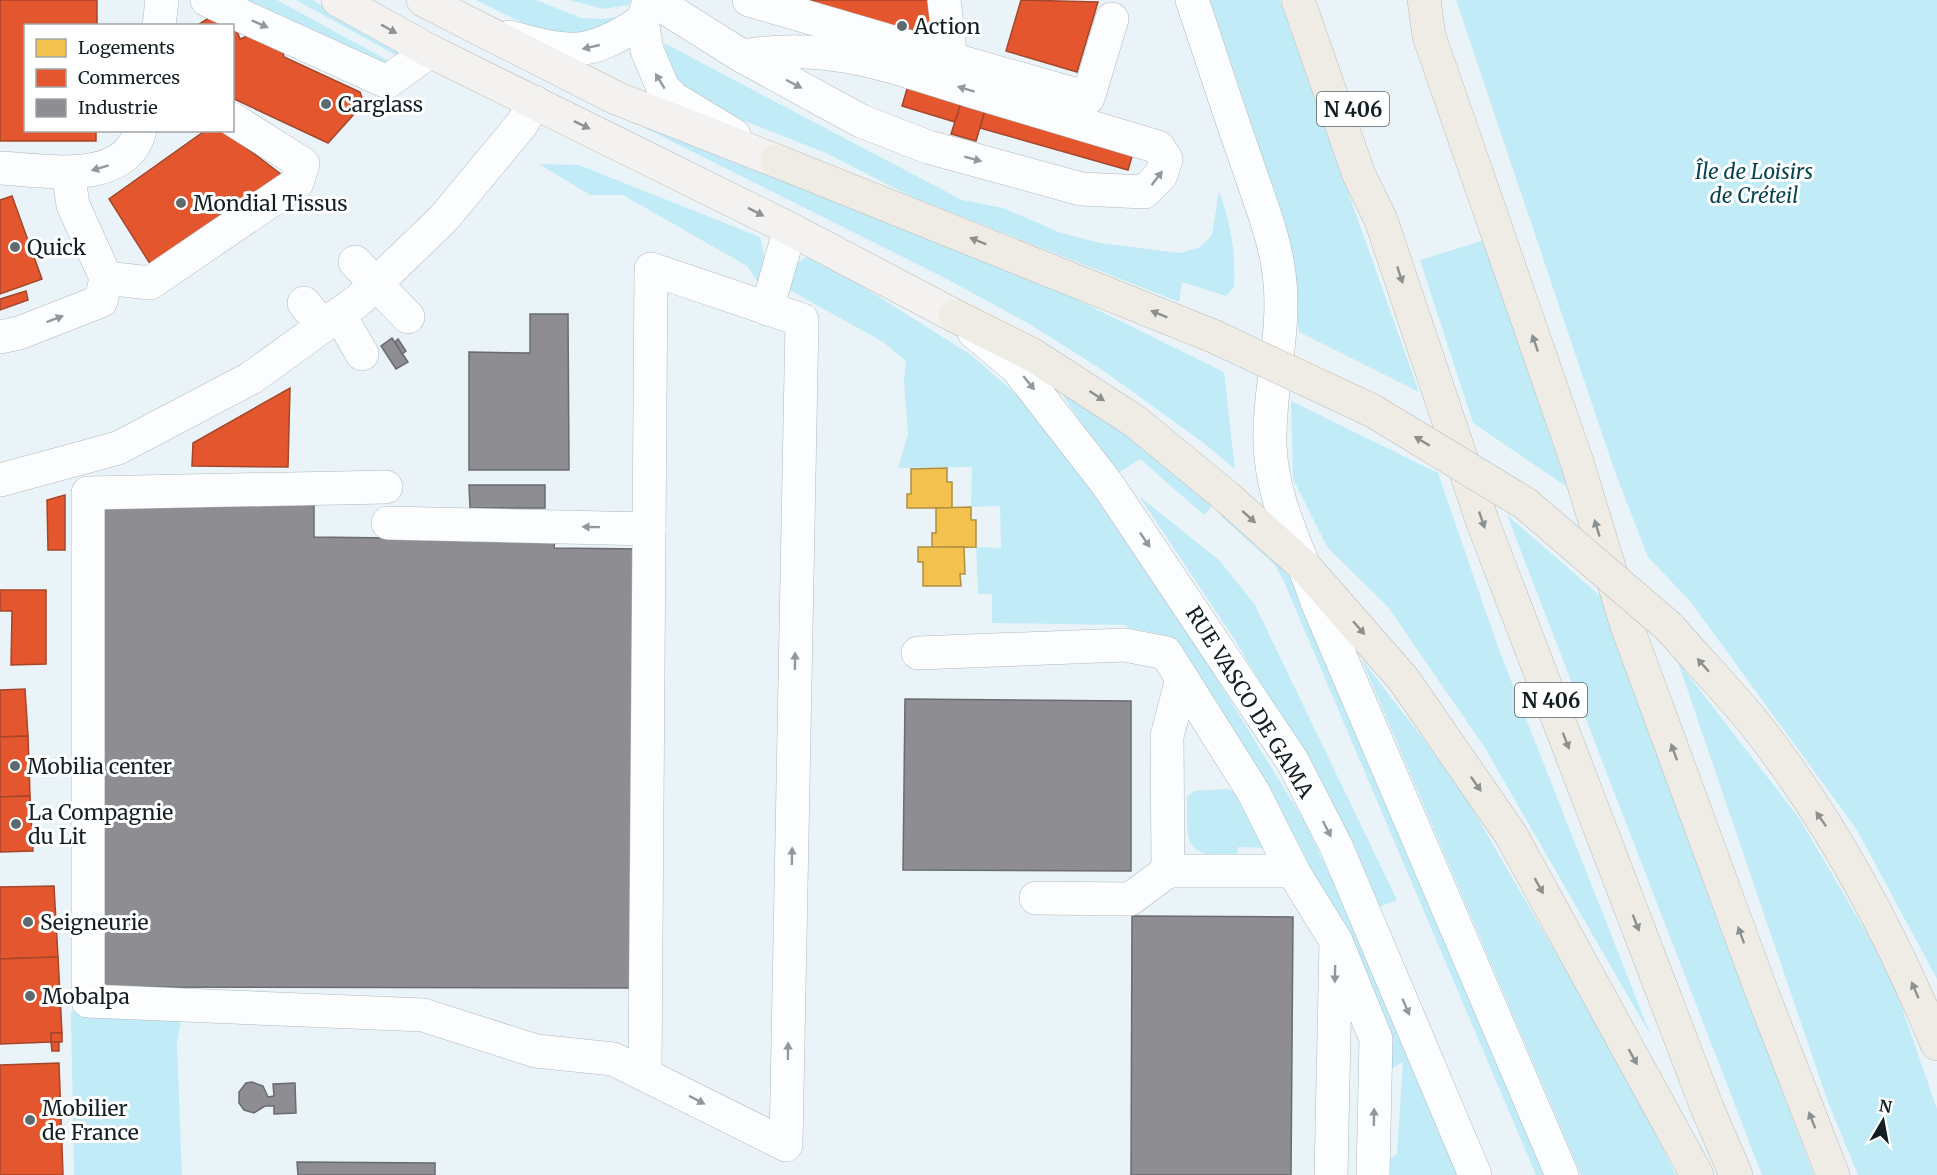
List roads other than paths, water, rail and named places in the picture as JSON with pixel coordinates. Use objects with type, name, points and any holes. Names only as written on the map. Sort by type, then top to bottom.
[{"type":"highway","points":[[1298,0],[1359,175],[1381,220]]},
{"type":"highway","name":"N 406","points":[[1317,0],[1373,172],[1381,220],[1483,523],[1706,1105],[1736,1175]]},
{"type":"highway","points":[[1407,0],[1429,36]]},
{"type":"highway","points":[[1424,0],[1429,36],[1577,462],[1627,626],[1761,990],[1833,1175]]},
{"type":"highway","points":[[777,161],[1213,336],[1373,411],[1526,504],[1669,627],[1754,723],[1830,832],[1908,974],[1937,1044]]},
{"type":"highway","points":[[955,316],[1033,355],[1136,422],[1227,497],[1306,568],[1404,680],[1511,835],[1697,1175]]},
{"type":"main road","points":[[338,0],[430,51],[790,229],[955,316]]},
{"type":"main road","points":[[423,0],[615,98],[777,161]]},
{"type":"street","points":[[159,24],[162,0]]},
{"type":"street","points":[[207,0],[387,82],[430,51]]},
{"type":"street","points":[[749,0],[1088,98],[1112,19]]},
{"type":"street","points":[[944,0],[951,59]]},
{"type":"street","points":[[1192,0],[1275,253],[1281,309],[1270,442],[1272,463],[1287,530],[1306,568],[1317,602],[1562,1175]]},
{"type":"street","points":[[473,27],[549,48],[590,49],[618,37],[649,7]]},
{"type":"street","points":[[649,7],[861,121],[909,140],[1081,189],[1144,192],[1161,175],[1166,159],[1158,147],[874,60],[821,52],[767,52],[742,56]]},
{"type":"street","points":[[649,7],[647,50],[663,87],[674,98],[777,161]]},
{"type":"street","points":[[0,480],[118,448],[251,378],[365,272],[444,218],[521,125],[535,102]]},
{"type":"street","points":[[106,278],[150,283],[297,183],[303,164],[234,121]]},
{"type":"street","points":[[0,168],[84,172],[119,162],[139,132]]},
{"type":"street","points":[[0,337],[19,333],[101,301],[106,278],[73,205],[69,172]]},
{"type":"street","points":[[768,309],[790,229]]},
{"type":"street","points":[[386,487],[88,494],[88,1001],[423,1015],[536,1051],[614,1059],[786,1145],[802,320],[651,269],[645,1073]]},
{"type":"street","points":[[365,272],[408,317]]},
{"type":"street","points":[[322,314],[362,354]]},
{"type":"street","name":"RUE VASCO DE GAMA","points":[[955,316],[1017,368],[1108,485],[1293,762],[1336,846],[1475,1175]]},
{"type":"street","points":[[388,523],[649,529]]},
{"type":"street","points":[[918,653],[1125,645],[1166,653],[1254,793],[1293,871],[1336,941],[1376,1039],[1373,1175]]},
{"type":"street","points":[[1168,871],[1167,736],[1182,679]]},
{"type":"street","points":[[1036,898],[1130,899],[1168,871],[1293,871]]},
{"type":"street","points":[[1331,1175],[1336,941]]},
{"type":"place","name":"Action","points":[[902,26]]},
{"type":"place","name":"Carglass","points":[[326,104]]},
{"type":"place","name":"Mondial Tissus","points":[[181,203]]},
{"type":"place","name":"Quick","points":[[15,247]]},
{"type":"place","name":"Mobilia center","points":[[15,766]]},
{"type":"place","name":"La Compagnie du Lit","points":[[16,824]]},
{"type":"place","name":"Seigneurie","points":[[28,922]]},
{"type":"place","name":"Mobalpa","points":[[30,996]]},
{"type":"place","name":"Mobilier de France","points":[[30,1120]]},
{"type":"park label","name":"Île de Loisirs de Créteil","points":[[1754,183]]}]
